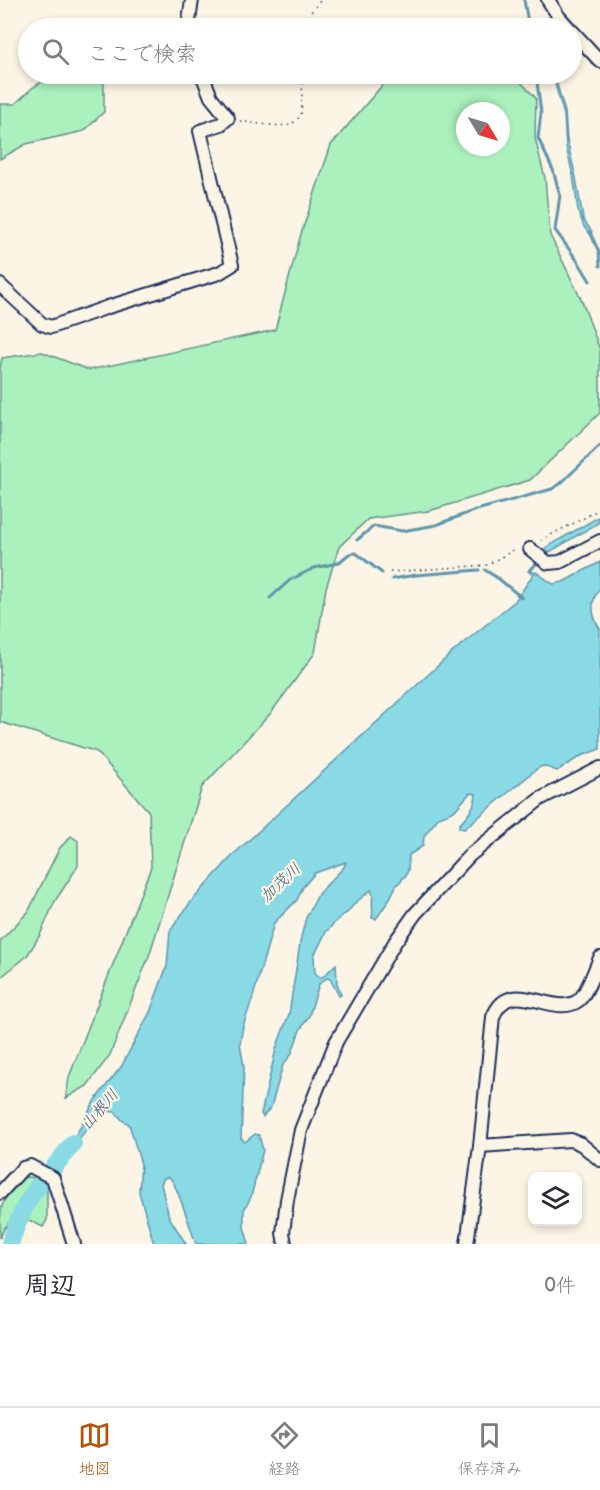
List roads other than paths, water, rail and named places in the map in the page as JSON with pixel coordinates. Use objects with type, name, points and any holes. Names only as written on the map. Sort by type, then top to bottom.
[{"type":"street","points":[[189,18],[192,0]]},
{"type":"street","points":[[550,1],[562,18]]},
{"type":"street","points":[[582,42],[600,61]]},
{"type":"street","points":[[0,285],[42,324],[51,327],[219,273],[232,265],[201,131],[221,124],[228,118],[211,96],[206,84]]},
{"type":"street","points":[[530,549],[548,563],[560,562],[600,540]]},
{"type":"street","points":[[285,1244],[287,1200],[301,1130],[336,1042],[395,942],[415,914],[470,855],[540,799],[600,768]]},
{"type":"street","points":[[466,1244],[496,1007],[508,998],[569,1004],[578,1001],[584,994],[600,958]]},
{"type":"street","points":[[480,1146],[571,1140],[581,1144],[600,1160]]},
{"type":"street","points":[[0,1193],[23,1168],[30,1166],[53,1178],[74,1244]]},
{"type":"water","points":[[555,84],[557,84],[565,112],[567,140],[583,219],[592,232],[590,234],[584,227],[578,210],[566,147],[564,115]]},
{"type":"water","points":[[600,516],[598,523],[548,553],[545,548]]},
{"type":"water","name":"加茂川","points":[[600,562],[600,589],[594,598],[593,609],[600,629],[600,749],[581,756],[557,771],[543,766],[538,768],[464,829],[459,828],[473,807],[476,794],[470,793],[454,811],[439,817],[424,836],[423,846],[409,855],[406,875],[396,886],[376,919],[372,918],[373,895],[371,890],[326,932],[314,956],[315,973],[323,977],[336,964],[337,983],[341,995],[339,996],[330,979],[327,978],[319,984],[309,1016],[300,1030],[291,1055],[283,1065],[271,1107],[263,1117],[261,1114],[276,1049],[289,1014],[306,918],[319,893],[346,862],[315,873],[303,887],[297,900],[274,923],[243,1026],[240,1044],[244,1067],[241,1138],[245,1142],[255,1134],[259,1135],[263,1150],[251,1197],[244,1210],[244,1227],[249,1244],[196,1244],[180,1197],[169,1177],[164,1178],[161,1184],[169,1217],[186,1244],[154,1244],[139,1192],[141,1164],[129,1124],[115,1112],[105,1111],[85,1131],[61,1163],[59,1160],[95,1100],[121,1067],[150,1012],[167,966],[170,931],[190,903],[233,855],[455,650],[515,601],[533,575],[528,571],[531,567],[531,571],[553,584],[563,582]]},
{"type":"waterway","points":[[524,0],[527,18]]},
{"type":"waterway","points":[[537,84],[541,113],[538,138],[553,170],[560,195],[555,230],[590,281]]},
{"type":"waterway","points":[[590,232],[599,252],[600,266]]},
{"type":"waterway","points":[[357,540],[374,526],[402,531],[436,525],[473,511],[552,489],[600,446]]},
{"type":"waterway","points":[[270,598],[290,580],[314,568],[338,563],[349,554],[356,553],[382,573]]},
{"type":"waterway","points":[[530,571],[539,560]]},
{"type":"waterway","points":[[392,579],[479,570]]},
{"type":"waterway","points":[[485,570],[522,598]]},
{"type":"waterway","name":"山根川","points":[[10,1244],[30,1198],[73,1143]]}]
